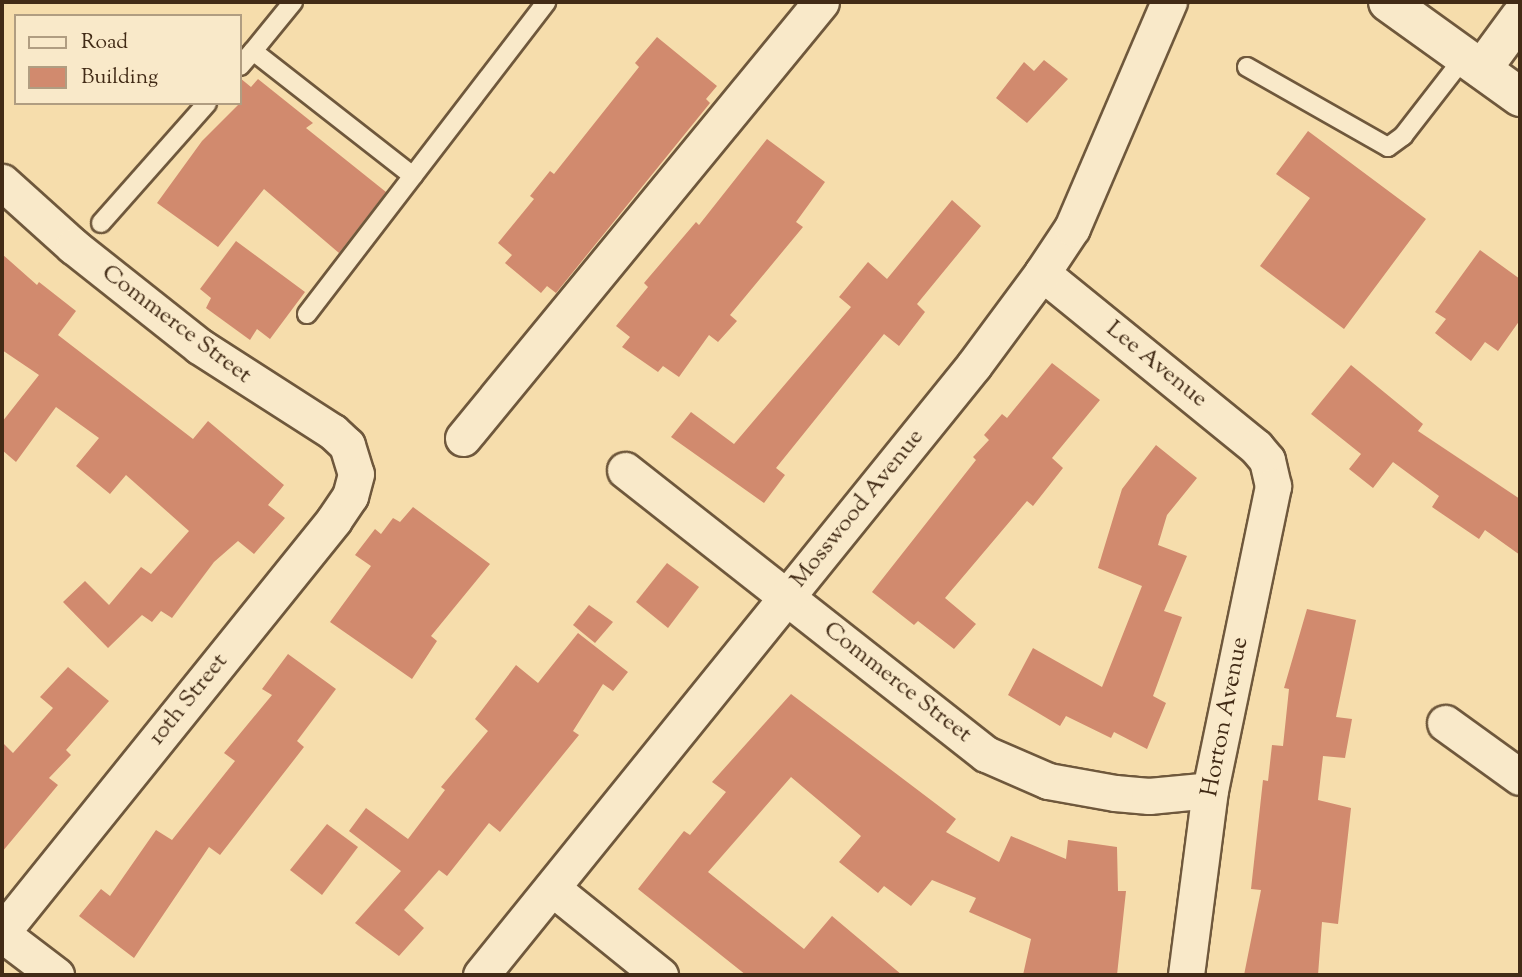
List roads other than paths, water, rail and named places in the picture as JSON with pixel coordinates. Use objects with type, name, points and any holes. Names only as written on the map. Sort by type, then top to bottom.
[{"type":"main road","points":[[1388,2],[1520,97]]},
{"type":"main road","points":[[1473,62],[1520,17]]},
{"type":"street","points":[[463,438],[821,2]]},
{"type":"street","name":"Mosswood Avenue","points":[[481,975],[788,597],[1042,273],[1072,228],[1169,2]]},
{"type":"street","name":"Commerce Street","points":[[2,182],[73,246],[199,346],[333,432],[348,446],[353,459]]},
{"type":"street","name":"Lee Avenue","points":[[1042,273],[1256,447],[1266,460]]},
{"type":"street","name":"10th Street","points":[[2,933],[334,520],[350,496],[356,474],[353,459]]},
{"type":"street","name":"Horton Avenue","points":[[1186,975],[1210,790],[1269,514],[1273,486],[1266,460]]},
{"type":"street","name":"Commerce Street","points":[[625,470],[986,754],[1016,770],[1048,781],[1115,793],[1149,796],[1210,790]]},
{"type":"street","points":[[1445,723],[1520,777]]},
{"type":"street","points":[[552,888],[660,975]]},
{"type":"street","points":[[2,933],[56,975]]},
{"type":"lane","points":[[242,64],[293,2]]},
{"type":"lane","points":[[307,314],[546,2]]},
{"type":"lane","points":[[253,51],[413,176]]},
{"type":"lane","points":[[1247,67],[1388,147],[1403,136],[1473,62]]},
{"type":"lane","points":[[101,223],[205,105]]}]
